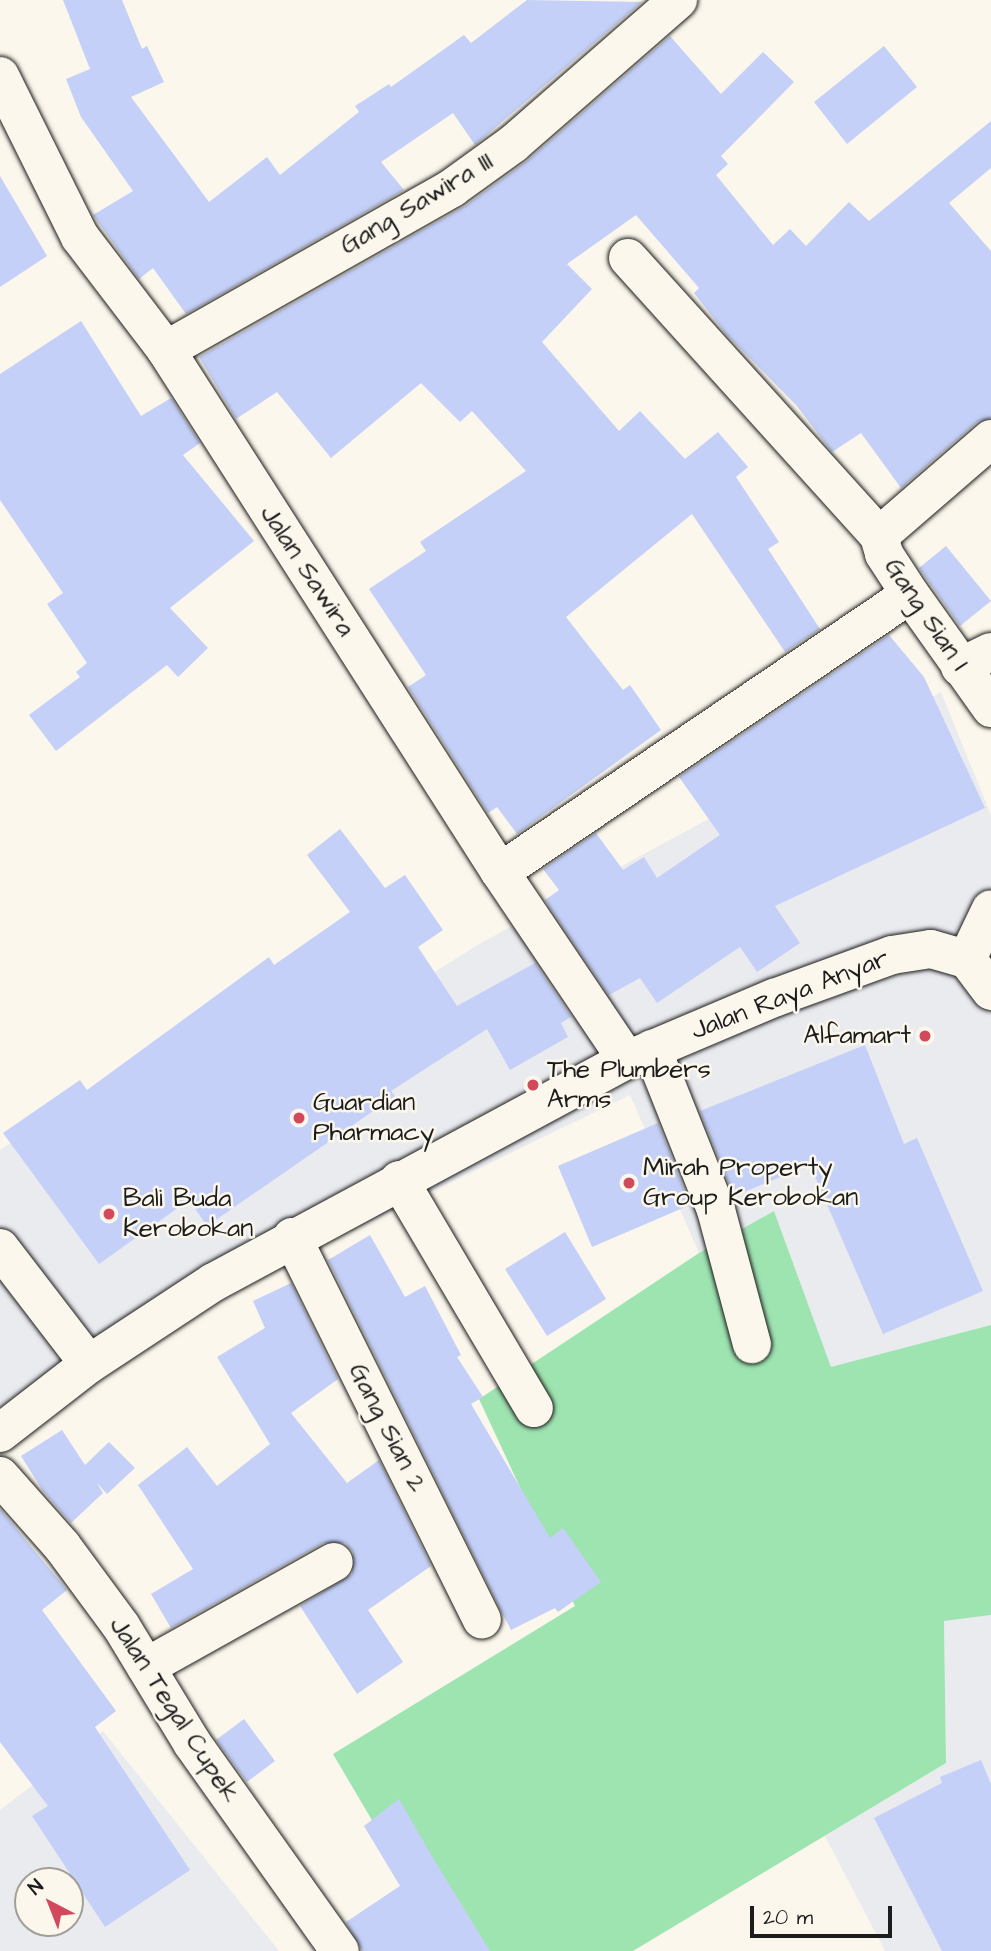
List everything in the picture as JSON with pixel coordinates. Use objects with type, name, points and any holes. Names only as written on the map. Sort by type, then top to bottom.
[{"type":"street","name":"Gang Sawira III","points":[[166,350],[452,188],[513,144],[678,0]]},
{"type":"street","name":"Jalan Sawira","points":[[0,76],[80,237],[166,350],[500,872],[640,1055],[716,1210],[752,1344]]},
{"type":"street","points":[[628,258],[879,536]]},
{"type":"street","name":"Gang Sian I","points":[[991,439],[879,536],[884,554],[910,594],[976,660],[991,708]]},
{"type":"street","points":[[500,872],[910,594]]},
{"type":"street","points":[[991,909],[967,960],[991,991]]},
{"type":"street","name":"Jalan Raya Anyar","points":[[0,1433],[89,1364],[292,1237],[640,1055],[892,955],[931,949],[967,960]]},
{"type":"street","points":[[400,1180],[534,1408]]},
{"type":"street","name":"Gang Sian 2","points":[[292,1237],[482,1619]]},
{"type":"street","points":[[0,1248],[89,1364]]},
{"type":"street","name":"Jalan Tegal Cupek","points":[[0,1476],[62,1546],[146,1667],[200,1753],[340,1951]]},
{"type":"street","points":[[146,1667],[334,1562]]},
{"type":"shaded area","points":[[941,692],[991,815],[991,1325],[831,1368],[774,1211],[699,1253],[630,1095],[46,1379],[0,1420],[0,1150],[72,1102],[120,1168],[481,943]]},
{"type":"shaded area","points":[[991,1615],[991,1951],[885,1951],[825,1836],[946,1763],[944,1621]]},
{"type":"shaded area","points":[[103,1731],[279,1951],[0,1951],[0,1810]]},
{"type":"green space","points":[[774,1211],[831,1367],[991,1325],[991,1615],[944,1621],[946,1763],[633,1951],[449,1951],[333,1754],[575,1606],[479,1399],[699,1253]]},
{"type":"building","points":[[63,0],[122,0],[142,49],[147,46],[164,82],[131,97],[209,202],[267,157],[280,175],[359,112],[355,106],[389,84],[391,87],[464,35],[471,43],[527,0],[642,2],[475,145],[453,113],[381,162],[404,190],[186,314],[153,268],[139,279],[93,215],[133,191],[81,117],[66,79],[90,69]]},
{"type":"building","points":[[670,36],[721,94],[763,52],[794,82],[721,156],[728,164],[716,175],[773,245],[790,229],[806,246],[849,202],[869,221],[991,121],[991,168],[949,203],[991,251],[991,418],[977,422],[901,488],[861,433],[832,452],[796,405],[726,334],[694,293],[699,288],[636,215],[567,264],[592,289],[542,342],[619,431],[640,411],[685,459],[718,432],[748,467],[736,477],[779,542],[768,549],[820,629],[785,652],[692,514],[566,617],[623,690],[630,685],[661,730],[517,834],[497,807],[488,813],[408,687],[426,675],[369,589],[426,551],[420,542],[526,471],[472,411],[460,422],[421,383],[331,458],[277,392],[236,419],[199,357],[465,206],[527,161]]},
{"type":"building","points":[[884,46],[917,87],[847,144],[814,102]]},
{"type":"building","points":[[0,176],[47,256],[0,287]]},
{"type":"building","points":[[81,321],[141,416],[171,398],[200,443],[183,455],[254,541],[170,608],[208,648],[178,677],[167,665],[56,751],[29,715],[80,677],[76,672],[87,663],[47,604],[63,593],[0,500],[0,374]]},
{"type":"building","points":[[946,546],[991,601],[960,626],[919,568]]},
{"type":"building","points":[[889,635],[924,677],[985,808],[775,906],[800,943],[757,972],[740,947],[657,1003],[640,978],[609,995],[545,900],[559,890],[543,869],[596,833],[623,870],[644,857],[657,878],[720,835],[679,777]]},
{"type":"building","points":[[340,829],[385,888],[405,875],[443,930],[418,947],[457,1006],[535,963],[571,1017],[561,1023],[568,1037],[510,1070],[487,1029],[391,1091],[395,1096],[207,1226],[189,1200],[99,1264],[3,1133],[80,1080],[87,1090],[269,957],[274,965],[350,912],[307,855]]},
{"type":"building","points":[[865,1045],[904,1144],[917,1138],[983,1291],[883,1334],[810,1165],[734,1196],[700,1111]]},
{"type":"building","name":"Mirah Property Group Kerobokan","points":[[658,1123],[690,1205],[592,1247],[558,1166]]},
{"type":"building","points":[[565,1232],[606,1299],[547,1336],[505,1269]]},
{"type":"building","points":[[370,1235],[405,1297],[425,1286],[461,1355],[457,1357],[483,1397],[471,1404],[550,1538],[563,1528],[601,1582],[558,1612],[555,1608],[511,1630],[502,1613],[328,1260]]},
{"type":"building","points":[[291,1283],[338,1379],[291,1413],[347,1483],[379,1460],[431,1566],[368,1610],[403,1662],[357,1694],[300,1606],[352,1574],[353,1552],[345,1543],[323,1543],[171,1628],[151,1594],[193,1569],[138,1485],[187,1447],[217,1486],[270,1444],[217,1357],[265,1328],[253,1301]]},
{"type":"building","points":[[62,1430],[85,1465],[109,1442],[135,1468],[107,1494],[97,1483],[103,1493],[71,1523],[43,1491],[21,1456]]},
{"type":"building","points":[[0,1509],[67,1590],[42,1610],[116,1711],[95,1727],[190,1870],[105,1927],[84,1895],[84,1867],[66,1867],[32,1816],[48,1806],[0,1742]]},
{"type":"building","points":[[244,1719],[275,1761],[247,1782],[216,1740]]},
{"type":"building","points":[[981,1760],[991,1784],[991,1951],[942,1951],[874,1818],[942,1783],[940,1777]]},
{"type":"building","points":[[399,1799],[490,1951],[362,1951],[346,1922],[400,1886],[364,1826]]},
{"type":"place","name":"Alfamart","points":[[925,1036]]},
{"type":"place","name":"The Plumbers Arms","points":[[533,1085]]},
{"type":"place","name":"Guardian Pharmacy","points":[[299,1118]]},
{"type":"place","name":"Mirah Property Group Kerobokan","points":[[629,1183]]},
{"type":"place","name":"Bali Buda Kerobokan","points":[[109,1214]]}]
